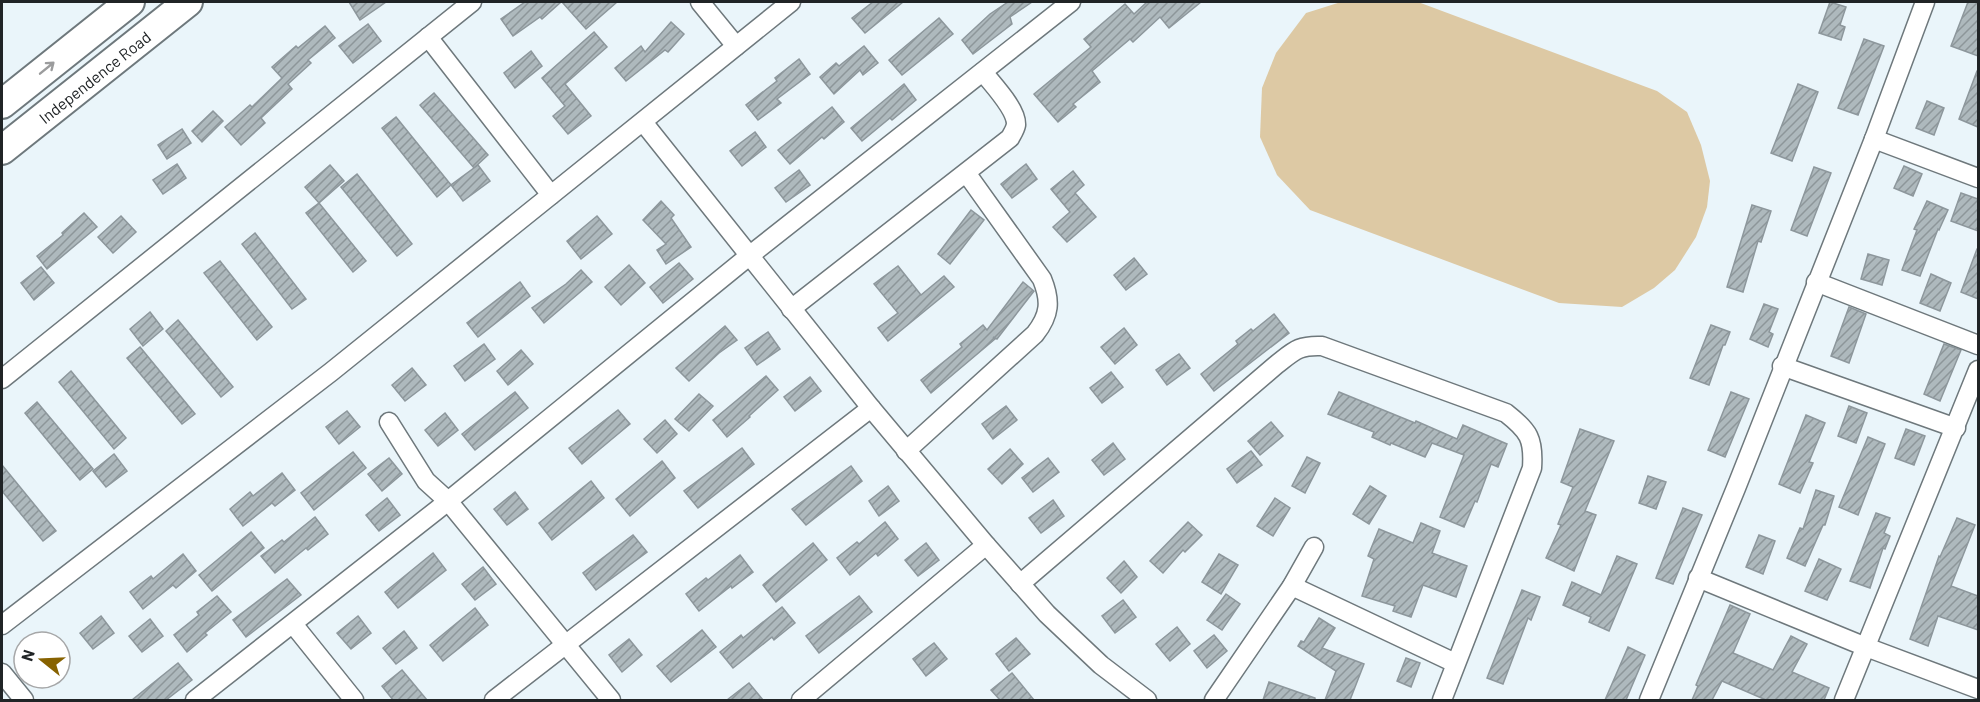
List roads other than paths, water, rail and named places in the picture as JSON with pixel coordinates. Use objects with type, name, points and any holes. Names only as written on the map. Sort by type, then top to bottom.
[{"type":"main road","points":[[2,105],[130,2]]},
{"type":"main road","name":"Independence Road","points":[[2,150],[188,2]]},
{"type":"street","points":[[2,379],[472,2]]},
{"type":"street","points":[[700,2],[736,46]]},
{"type":"street","points":[[2,625],[331,372],[791,2]]},
{"type":"street","points":[[1649,700],[1736,488],[1782,366],[1874,139],[1925,2]]},
{"type":"street","points":[[195,700],[448,501],[749,256],[983,72],[1065,4]]},
{"type":"street","points":[[428,37],[551,195]]},
{"type":"street","points":[[791,309],[967,174],[1010,138],[1016,124],[1010,107],[983,72]]},
{"type":"street","points":[[643,122],[871,408],[986,545],[1047,614],[1101,665],[1142,699]]},
{"type":"street","points":[[1874,139],[1978,178]]},
{"type":"street","points":[[906,451],[1035,334],[1044,322],[1048,308],[1047,292],[1042,279],[967,174]]},
{"type":"street","points":[[1816,282],[1978,345]]},
{"type":"street","points":[[1020,584],[1293,351],[1306,345],[1322,346],[1506,413],[1526,431],[1533,445],[1532,468],[1442,700]]},
{"type":"street","points":[[1782,366],[1956,428]]},
{"type":"street","points":[[1844,700],[1978,370]]},
{"type":"street","points":[[494,700],[871,408]]},
{"type":"street","points":[[389,422],[426,481],[448,501],[611,700]]},
{"type":"street","points":[[801,700],[986,545]]},
{"type":"street","points":[[1214,700],[1292,586],[1314,547]]},
{"type":"street","points":[[1698,578],[1866,647],[1978,689]]},
{"type":"street","points":[[1292,586],[1455,663]]},
{"type":"street","points":[[293,624],[354,700]]},
{"type":"street","points":[[2,673],[24,700]]}]
